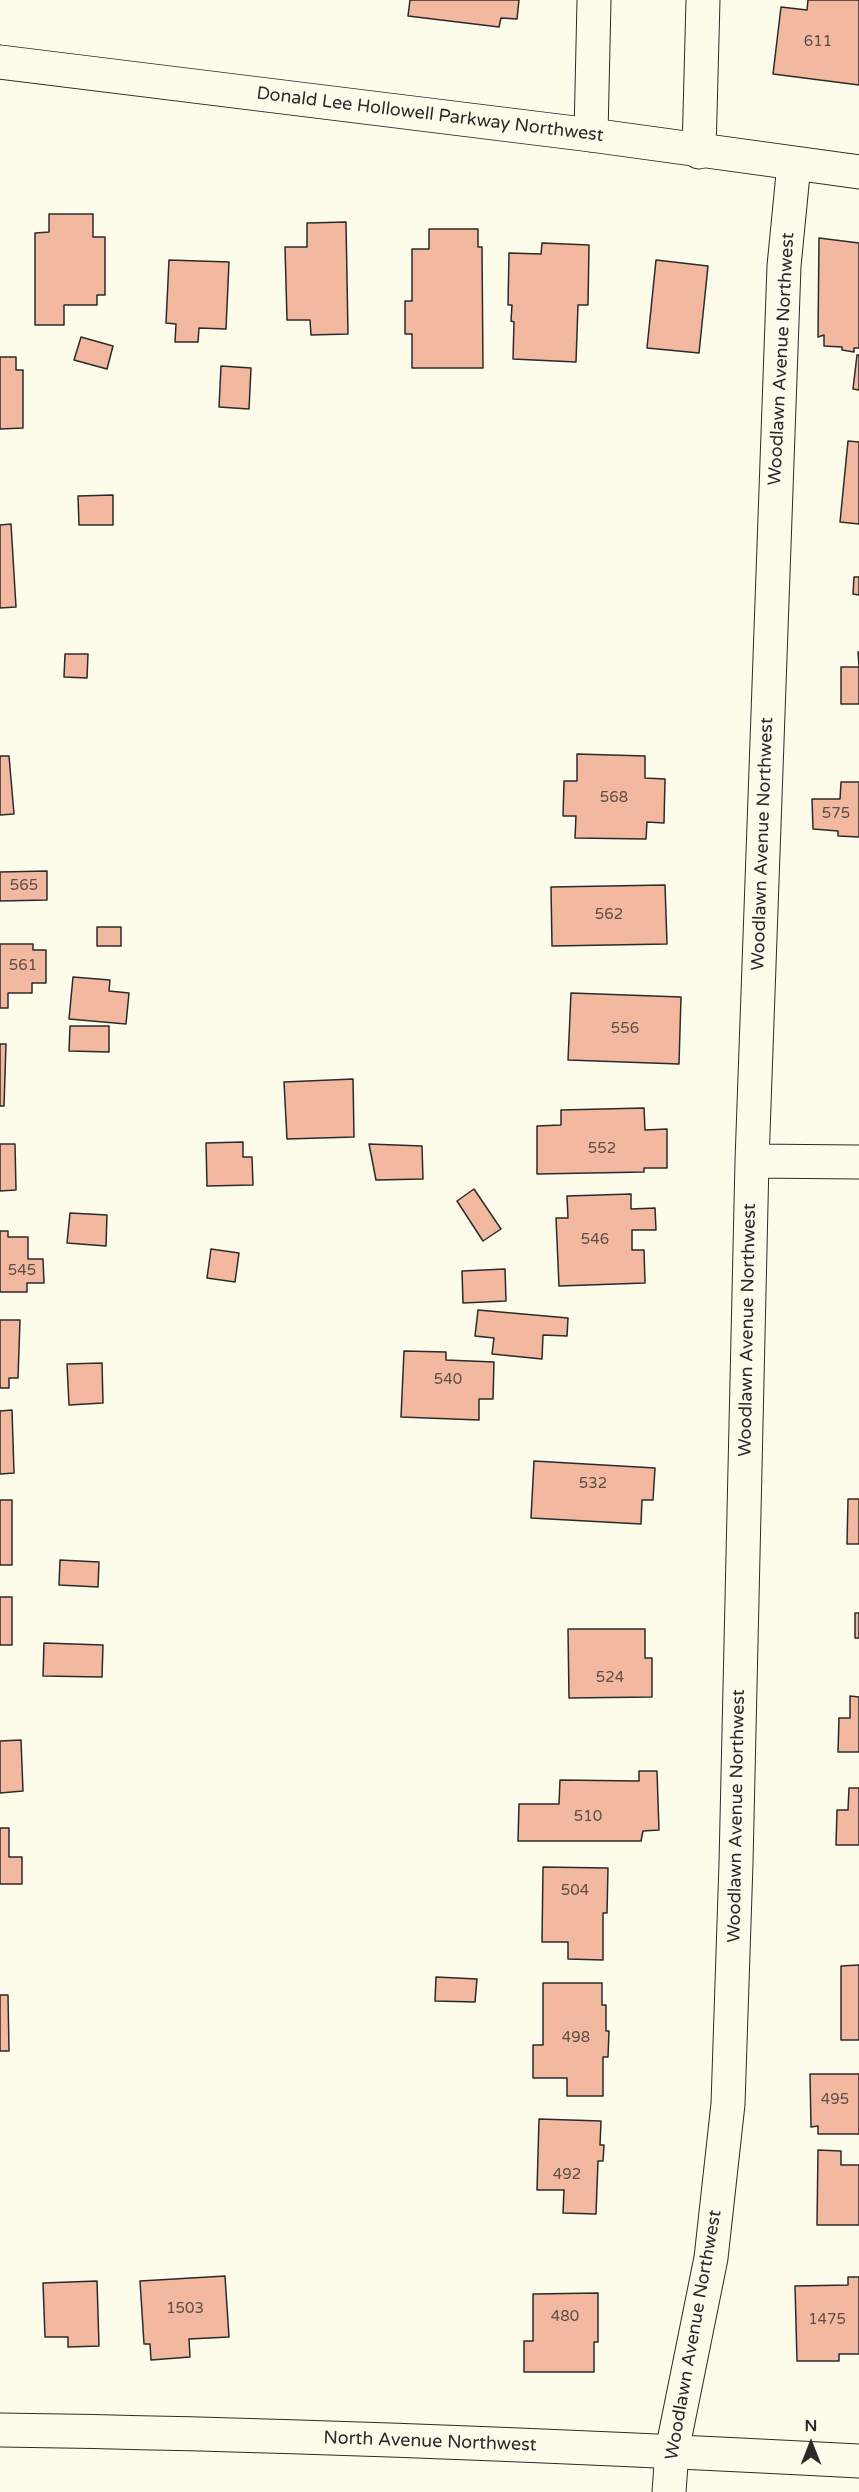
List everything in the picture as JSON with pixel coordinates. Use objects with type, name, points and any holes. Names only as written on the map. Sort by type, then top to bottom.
[{"type":"street","points":[[591,135],[594,0]]},
{"type":"street","points":[[699,152],[703,0]]},
{"type":"street","name":"Donald Lee Hollowell Parkway Northwest","points":[[0,62],[591,135],[699,152],[859,172]]},
{"type":"street","name":"Woodlawn Avenue Northwest","points":[[669,2492],[672,2451],[711,2258],[728,2104],[736,1863],[752,1161],[784,266],[794,164]]},
{"type":"street","points":[[752,1161],[859,1162]]},
{"type":"street","name":"North Avenue Northwest","points":[[0,2430],[184,2432],[672,2451],[859,2461]]},
{"type":"building","points":[[410,0],[519,0],[517,19],[501,18],[499,27],[408,16]]},
{"type":"building","points":[[808,0],[859,0],[859,85],[773,74],[781,7],[807,10]]},
{"type":"building","points":[[49,214],[93,214],[93,237],[105,237],[105,295],[97,295],[97,305],[64,305],[64,325],[35,325],[35,233],[49,232]]},
{"type":"building","points":[[346,222],[348,334],[311,335],[310,320],[287,320],[285,247],[307,247],[307,223]]},
{"type":"building","points":[[429,229],[478,229],[478,247],[482,247],[483,368],[412,368],[412,334],[405,334],[405,301],[412,301],[412,249],[429,249]]},
{"type":"building","points":[[819,238],[859,243],[859,348],[854,348],[854,352],[842,350],[842,347],[824,346],[824,335],[818,337]]},
{"type":"building","points":[[542,243],[589,245],[588,305],[578,305],[576,362],[513,359],[514,322],[511,321],[512,305],[508,305],[509,253],[541,254]]},
{"type":"building","points":[[169,260],[229,262],[226,329],[199,328],[198,342],[175,342],[176,324],[166,323]]},
{"type":"building","points":[[656,260],[708,266],[699,353],[647,348]]},
{"type":"building","points":[[81,337],[113,346],[107,369],[74,360]]},
{"type":"building","points":[[857,355],[859,355],[859,390],[853,389]]},
{"type":"building","points":[[0,357],[16,357],[16,370],[23,370],[23,428],[0,429]]},
{"type":"building","points":[[221,366],[251,368],[249,409],[219,407]]},
{"type":"building","points":[[848,441],[859,442],[859,524],[840,522]]},
{"type":"building","points":[[113,495],[113,525],[79,525],[78,496]]},
{"type":"building","points":[[11,524],[16,607],[0,608],[0,525]]},
{"type":"building","points":[[854,577],[859,577],[859,595],[853,594]]},
{"type":"building","points":[[65,654],[88,654],[87,678],[64,677]]},
{"type":"building","points":[[841,667],[859,667],[859,704],[841,704]]},
{"type":"building","points":[[577,754],[645,756],[645,778],[665,779],[664,823],[647,822],[646,839],[575,838],[576,816],[563,816],[564,781],[577,781]]},
{"type":"building","points":[[0,756],[9,756],[14,814],[0,815]]},
{"type":"building","points":[[841,782],[859,782],[859,837],[838,836],[838,831],[813,829],[812,799],[840,799]]},
{"type":"building","points":[[47,871],[47,900],[0,901],[0,872]]},
{"type":"building","points":[[665,885],[667,944],[552,946],[551,887]]},
{"type":"building","points":[[97,927],[121,927],[121,946],[97,946]]},
{"type":"building","points":[[0,944],[33,944],[33,950],[46,950],[46,983],[32,983],[32,993],[8,993],[8,1008],[0,1008]]},
{"type":"building","points":[[73,977],[110,980],[109,991],[129,993],[126,1024],[69,1019]]},
{"type":"building","points":[[571,993],[681,997],[679,1064],[568,1060]]},
{"type":"building","points":[[70,1026],[109,1026],[109,1052],[69,1051]]},
{"type":"building","points":[[0,1044],[6,1044],[4,1106],[0,1106]]},
{"type":"building","points":[[353,1079],[354,1137],[287,1139],[284,1082]]},
{"type":"building","points":[[644,1108],[645,1130],[667,1129],[667,1168],[644,1168],[644,1172],[537,1174],[537,1126],[561,1125],[561,1110]]},
{"type":"building","points":[[243,1142],[243,1157],[252,1157],[253,1185],[207,1186],[206,1143]]},
{"type":"building","points":[[0,1144],[15,1144],[16,1190],[0,1191]]},
{"type":"building","points":[[369,1144],[422,1146],[423,1179],[376,1180]]},
{"type":"building","points":[[474,1189],[501,1229],[483,1241],[457,1201]]},
{"type":"building","points":[[631,1194],[631,1209],[655,1208],[656,1230],[632,1230],[632,1250],[644,1250],[645,1283],[559,1286],[556,1218],[568,1218],[567,1196]]},
{"type":"building","points":[[70,1213],[107,1215],[106,1246],[67,1243]]},
{"type":"building","points":[[0,1231],[8,1231],[8,1237],[28,1237],[28,1259],[43,1259],[44,1283],[27,1283],[27,1292],[0,1292]]},
{"type":"building","points":[[211,1249],[239,1253],[235,1282],[207,1278]]},
{"type":"building","points":[[505,1269],[506,1301],[463,1303],[462,1271]]},
{"type":"building","points":[[478,1310],[568,1318],[567,1336],[543,1335],[542,1359],[492,1354],[494,1338],[475,1336]]},
{"type":"building","points":[[0,1320],[20,1320],[18,1378],[9,1378],[9,1388],[0,1388]]},
{"type":"building","points":[[404,1351],[446,1352],[446,1360],[494,1362],[493,1399],[479,1399],[479,1420],[401,1417]]},
{"type":"building","points":[[102,1363],[103,1403],[69,1405],[67,1364]]},
{"type":"building","points":[[12,1410],[14,1473],[0,1474],[0,1411]]},
{"type":"building","points":[[534,1461],[655,1468],[653,1500],[642,1500],[641,1524],[531,1518]]},
{"type":"building","points":[[848,1499],[859,1499],[859,1544],[847,1544]]},
{"type":"building","points":[[0,1500],[12,1500],[12,1565],[0,1565]]},
{"type":"building","points":[[60,1560],[99,1562],[98,1587],[59,1585]]},
{"type":"building","points":[[0,1597],[12,1597],[12,1645],[0,1645]]},
{"type":"building","points":[[855,1613],[859,1613],[859,1638],[855,1638]]},
{"type":"building","points":[[568,1629],[645,1629],[645,1658],[652,1658],[652,1697],[569,1698]]},
{"type":"building","points":[[44,1643],[103,1645],[102,1677],[43,1676]]},
{"type":"building","points":[[850,1696],[859,1697],[859,1752],[838,1752],[839,1718],[850,1718]]},
{"type":"building","points":[[21,1740],[23,1791],[0,1793],[0,1741]]},
{"type":"building","points":[[639,1771],[657,1771],[659,1830],[643,1831],[641,1841],[518,1841],[519,1804],[559,1804],[560,1780],[639,1781]]},
{"type":"building","points":[[849,1788],[859,1788],[859,1845],[836,1845],[837,1810],[848,1810]]},
{"type":"building","points":[[0,1828],[9,1828],[9,1857],[22,1857],[22,1884],[0,1884]]},
{"type":"building","points":[[543,1867],[608,1868],[607,1913],[603,1913],[603,1960],[568,1959],[568,1942],[542,1942]]},
{"type":"building","points":[[859,1965],[859,2040],[841,2040],[841,1966]]},
{"type":"building","points":[[436,1977],[477,1979],[475,2002],[435,2001]]},
{"type":"building","points":[[543,1983],[602,1983],[602,2005],[606,2005],[606,2031],[609,2031],[608,2057],[603,2057],[603,2096],[567,2096],[567,2078],[533,2078],[533,2045],[543,2045]]},
{"type":"building","points":[[0,1995],[8,1995],[9,2051],[0,2051]]},
{"type":"building","points":[[810,2074],[859,2074],[859,2134],[818,2134],[818,2126],[811,2127]]},
{"type":"building","points":[[539,2119],[601,2121],[600,2145],[604,2145],[603,2161],[598,2161],[596,2214],[563,2213],[564,2190],[537,2190]]},
{"type":"building","points":[[818,2150],[841,2151],[841,2165],[859,2165],[859,2225],[817,2225]]},
{"type":"building","points":[[225,2276],[229,2337],[189,2339],[190,2357],[151,2360],[150,2344],[144,2344],[140,2281]]},
{"type":"building","points":[[848,2277],[859,2277],[859,2354],[839,2354],[839,2361],[797,2361],[795,2286],[848,2285]]},
{"type":"building","points":[[97,2281],[99,2346],[68,2347],[68,2337],[45,2337],[43,2283]]},
{"type":"building","points":[[598,2293],[598,2342],[594,2342],[594,2372],[524,2372],[524,2341],[533,2341],[533,2294]]}]
